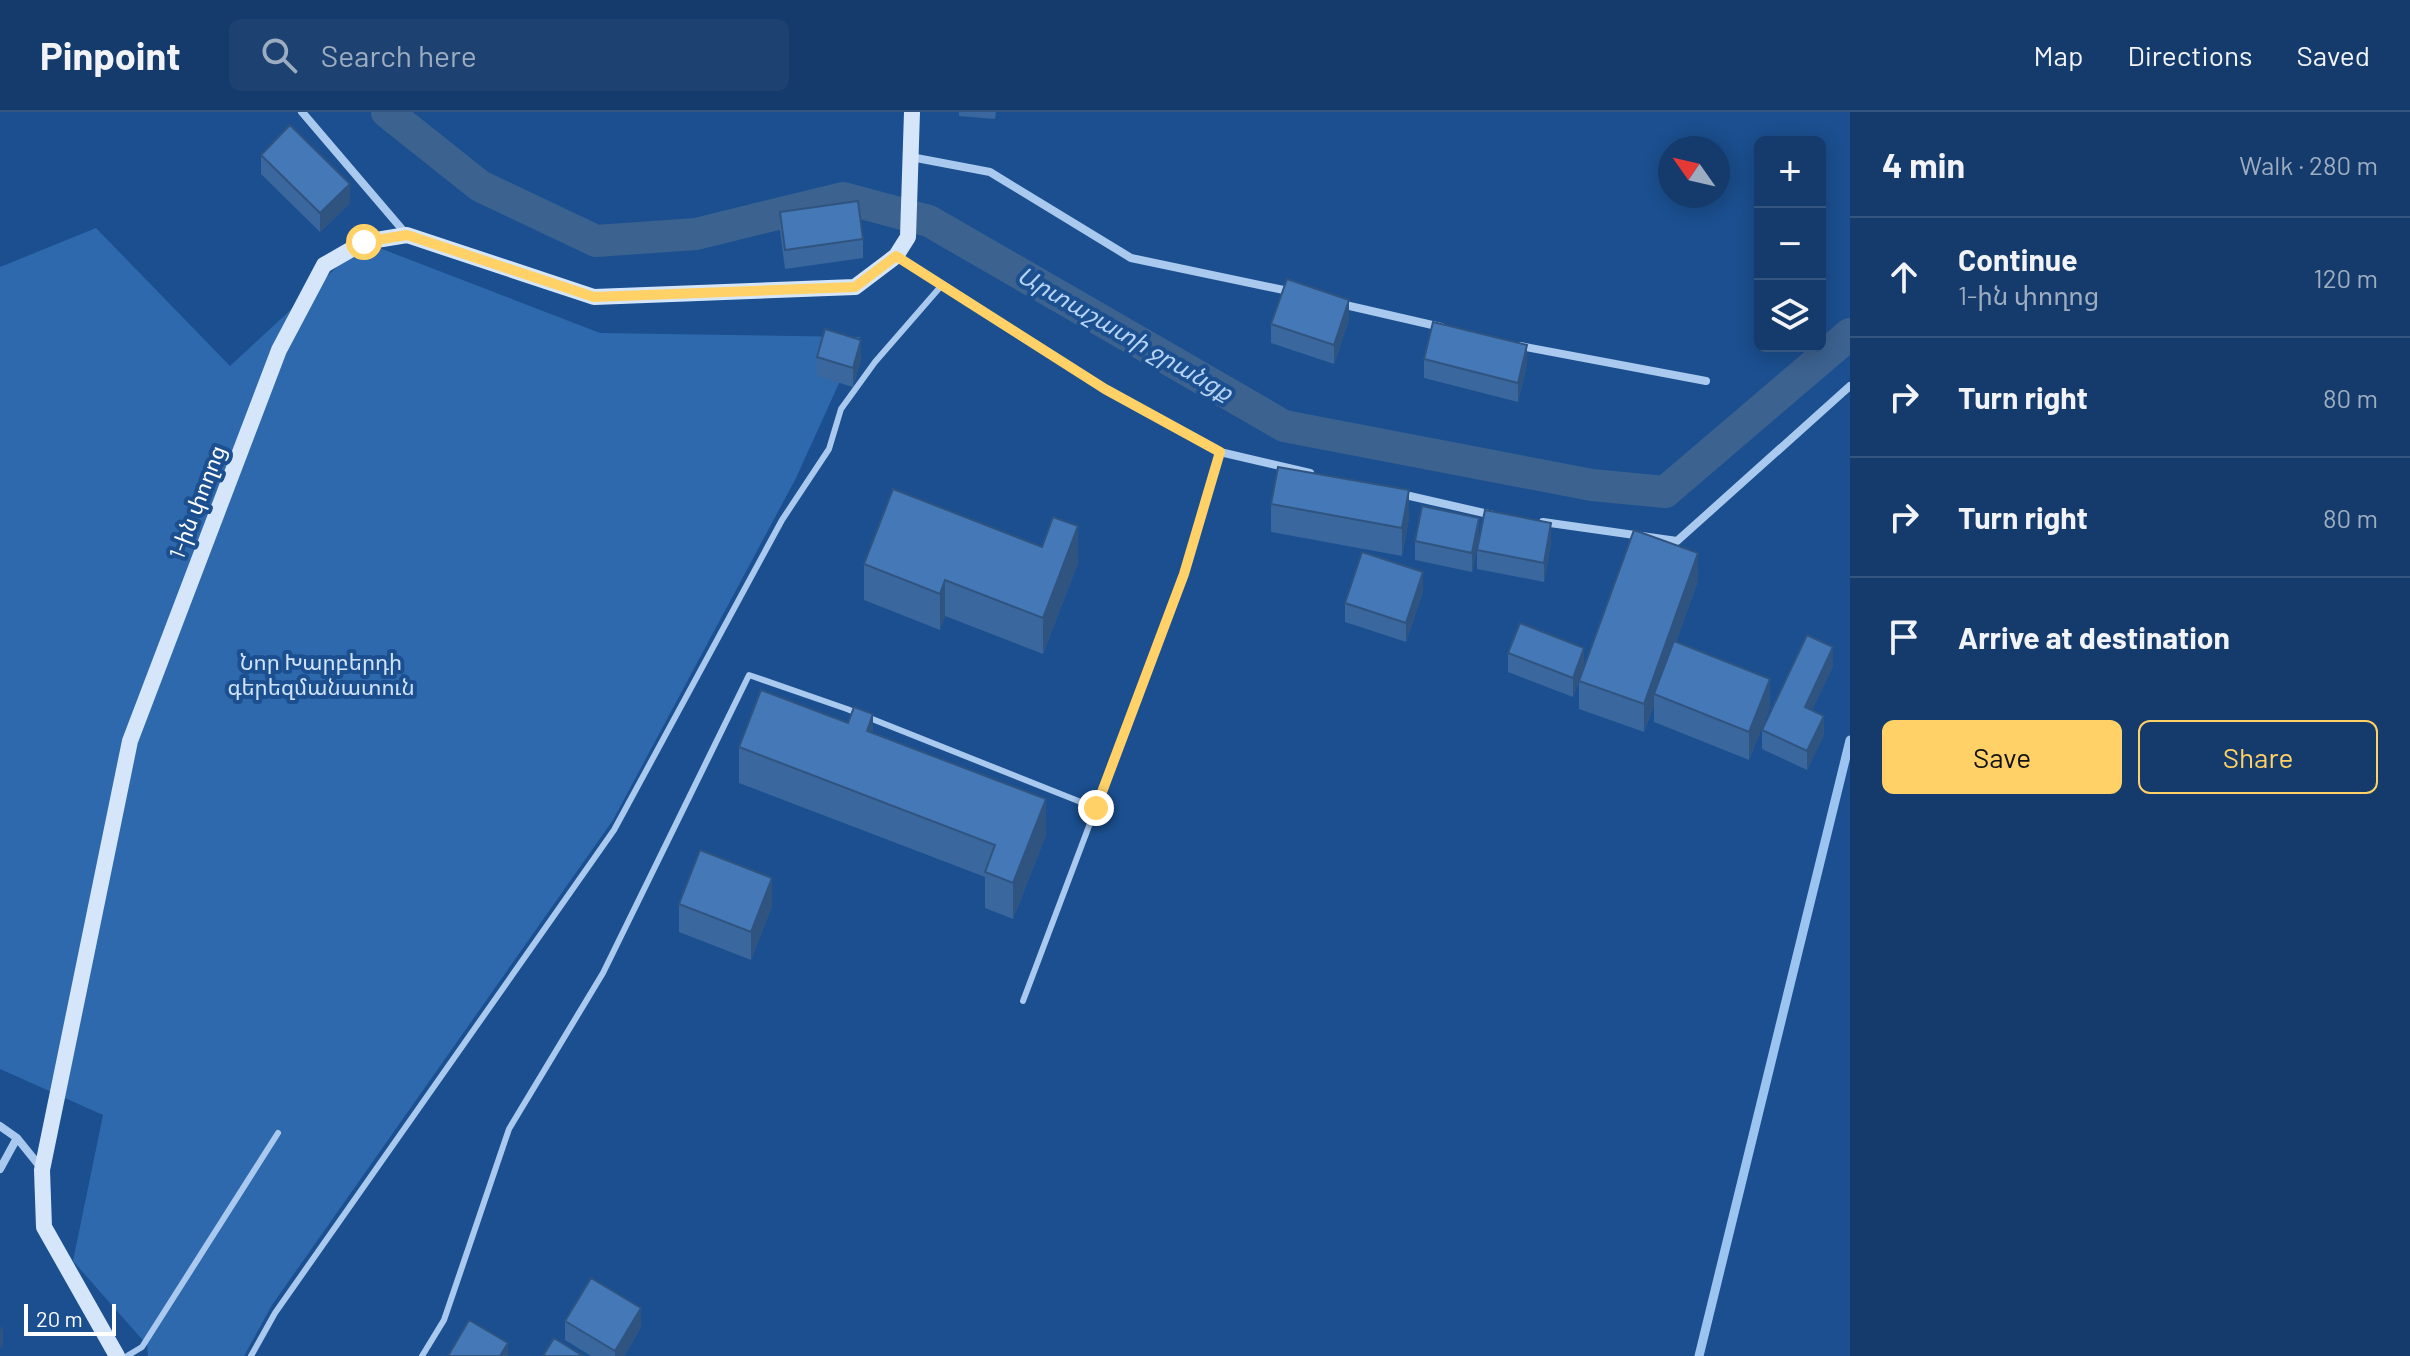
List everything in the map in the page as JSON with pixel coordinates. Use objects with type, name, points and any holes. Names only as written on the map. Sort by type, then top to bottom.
[{"type":"main road","points":[[911,157],[912,112]]},
{"type":"main road","name":"1-ին փողոց","points":[[117,1356],[44,1227],[42,1170],[130,741],[279,350],[324,265],[364,242],[407,235],[594,297],[855,287],[896,256],[908,237],[911,157]]},
{"type":"street","points":[[302,112],[407,235]]},
{"type":"street","points":[[911,157],[990,172],[1131,258],[1298,293]]},
{"type":"street","points":[[896,256],[1105,389],[1220,452],[1325,476]]},
{"type":"street","points":[[1328,300],[1447,329]]},
{"type":"street","points":[[1506,343],[1706,381]]},
{"type":"street","points":[[1537,521],[1677,541],[1850,386]]},
{"type":"street","points":[[1385,490],[1506,517]]},
{"type":"street","points":[[0,1126],[17,1138],[42,1170]]},
{"type":"street","points":[[0,1169],[17,1138]]},
{"type":"lane","points":[[251,1356],[275,1313],[614,830],[782,520],[829,449],[841,409],[875,362],[942,285]]},
{"type":"lane","points":[[1023,1001],[1184,574],[1220,452]]},
{"type":"lane","points":[[422,1356],[444,1320],[509,1129],[603,973],[749,675],[847,709],[1096,808]]},
{"type":"lane","points":[[127,1356],[142,1347],[278,1133]]},
{"type":"green space","name":"Նոր Խարբերդի գերեզմանատուն","points":[[96,228],[230,366],[364,242],[600,333],[860,337],[796,478],[613,820],[272,1305],[244,1356],[148,1356],[147,1345],[73,1261],[103,1115],[0,1069],[0,267]]},
{"type":"building","points":[[290,125],[350,184],[320,213],[261,155]]},
{"type":"building","points":[[858,201],[863,239],[785,250],[780,212]]},
{"type":"building","points":[[1287,279],[1349,300],[1334,345],[1271,324]]},
{"type":"building","points":[[1433,322],[1527,345],[1518,383],[1424,359]]},
{"type":"building","points":[[825,329],[861,340],[853,368],[817,357]]},
{"type":"building","points":[[1278,467],[1409,490],[1402,528],[1271,504]]},
{"type":"building","points":[[893,489],[1042,547],[1053,517],[1078,526],[1043,618],[945,580],[940,594],[864,564]]},
{"type":"building","points":[[1422,506],[1479,518],[1472,553],[1415,541]]},
{"type":"building","points":[[1485,510],[1551,523],[1544,563],[1477,550]]},
{"type":"building","points":[[1634,530],[1698,553],[1644,704],[1579,681]]},
{"type":"building","points":[[1362,552],[1423,572],[1406,623],[1345,603]]},
{"type":"building","points":[[1520,623],[1584,648],[1573,678],[1508,653]]},
{"type":"building","points":[[1807,635],[1833,647],[1805,707],[1824,716],[1807,751],[1762,730]]},
{"type":"building","points":[[1674,641],[1770,679],[1749,732],[1654,694]]},
{"type":"building","points":[[761,690],[848,723],[854,707],[873,714],[867,731],[1046,799],[1013,883],[985,872],[995,845],[739,747]]},
{"type":"building","points":[[700,850],[772,878],[751,932],[679,904]]},
{"type":"building","points":[[591,1278],[641,1308],[615,1351],[565,1321]]},
{"type":"building","points":[[469,1320],[508,1343],[500,1356],[448,1356]]},
{"type":"building","points":[[554,1338],[583,1356],[543,1356]]},
{"type":"waterway","name":"Արտաշատի ջրանցք","points":[[387,112],[480,186],[596,241],[696,234],[843,198],[929,221],[1284,426],[1592,485],[1665,492],[1850,334]]},
{"type":"waterway","points":[[1699,1356],[1850,740]]},
{"type":"route","points":[[364,242],[407,235],[594,297],[855,287],[896,256],[1105,389],[1220,452],[1184,574],[1096,808]]}]
